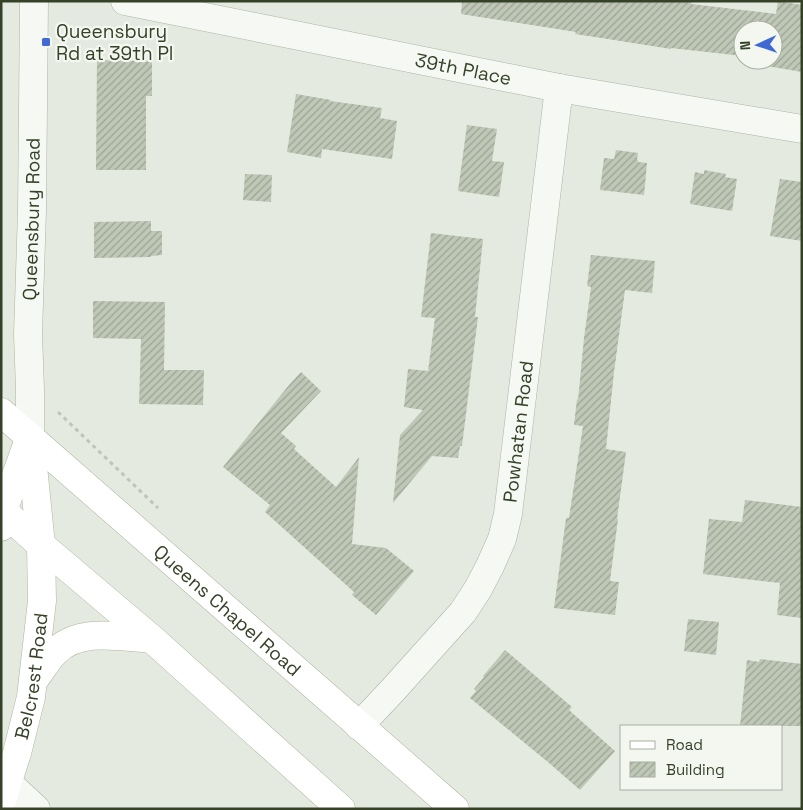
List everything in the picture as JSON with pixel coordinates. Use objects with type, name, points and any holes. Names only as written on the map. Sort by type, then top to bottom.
[{"type":"main road","name":"Queens Chapel Road","points":[[1,412],[454,809]]},
{"type":"main road","name":"Queensbury Road","points":[[2,516],[30,437]]},
{"type":"main road","name":"Queensbury Road","points":[[30,437],[41,545]]},
{"type":"main road","points":[[2,516],[41,545],[152,639],[341,809]]},
{"type":"main road","name":"Belcrest Road","points":[[3,789],[17,753],[31,697],[42,601],[41,545]]},
{"type":"main road","points":[[33,682],[55,652],[71,640],[90,636],[152,639]]},
{"type":"street","name":"Queensbury Road","points":[[30,437],[28,334],[32,211],[34,1]]},
{"type":"street","name":"39th Place","points":[[125,1],[559,88],[802,129]]},
{"type":"street","name":"Powhatan Road","points":[[359,726],[463,612],[478,589],[502,539],[508,514],[559,88]]},
{"type":"street","points":[[3,789],[36,809]]},
{"type":"path","points":[[54,408],[158,508]]},
{"type":"building","points":[[462,1],[692,1],[691,4],[776,14],[778,1],[802,5],[802,72],[783,69],[783,20],[733,20],[733,55],[671,49],[461,14]]},
{"type":"building","points":[[97,60],[152,61],[152,96],[146,96],[146,170],[96,170]]},
{"type":"building","points":[[296,94],[382,108],[380,118],[397,121],[392,159],[322,149],[321,158],[287,152]]},
{"type":"building","points":[[467,125],[497,129],[492,161],[504,162],[499,197],[458,191]]},
{"type":"building","points":[[616,150],[638,153],[638,162],[647,163],[644,195],[600,190],[604,158],[614,159]]},
{"type":"building","points":[[704,170],[726,174],[725,177],[737,179],[732,211],[690,204],[695,172],[704,174]]},
{"type":"building","points":[[245,174],[272,175],[271,202],[243,200]]},
{"type":"building","points":[[780,179],[802,182],[802,241],[770,236]]},
{"type":"building","points":[[151,221],[151,231],[162,231],[162,255],[151,257],[94,258],[94,222]]},
{"type":"building","points":[[431,233],[483,239],[475,317],[478,317],[462,446],[460,446],[458,458],[432,456],[393,503],[400,435],[423,410],[404,407],[408,369],[428,371],[435,318],[421,317]]},
{"type":"building","points":[[591,255],[655,261],[652,293],[625,290],[614,372],[606,449],[626,452],[610,581],[619,582],[615,615],[554,608],[566,518],[569,518],[583,426],[574,425],[591,287],[587,286]]},
{"type":"building","points":[[93,301],[165,302],[164,370],[204,370],[203,405],[139,404],[141,339],[93,338]]},
{"type":"building","points":[[301,372],[321,391],[281,433],[296,446],[294,449],[336,487],[359,457],[352,544],[386,548],[414,571],[376,615],[352,595],[354,592],[265,512],[270,505],[223,467]]},
{"type":"building","points":[[745,500],[802,507],[802,618],[777,615],[780,583],[703,574],[709,519],[742,522]]},
{"type":"building","points":[[688,619],[719,622],[716,655],[684,651]]},
{"type":"building","points":[[505,650],[572,707],[569,710],[615,751],[580,790],[470,698],[476,691],[474,689],[483,676]]},
{"type":"building","points":[[760,659],[802,664],[802,726],[740,725],[747,660],[759,662]]},
{"type":"place","name":"Queensbury Rd at 39th Pl","points":[[46,42]]}]
